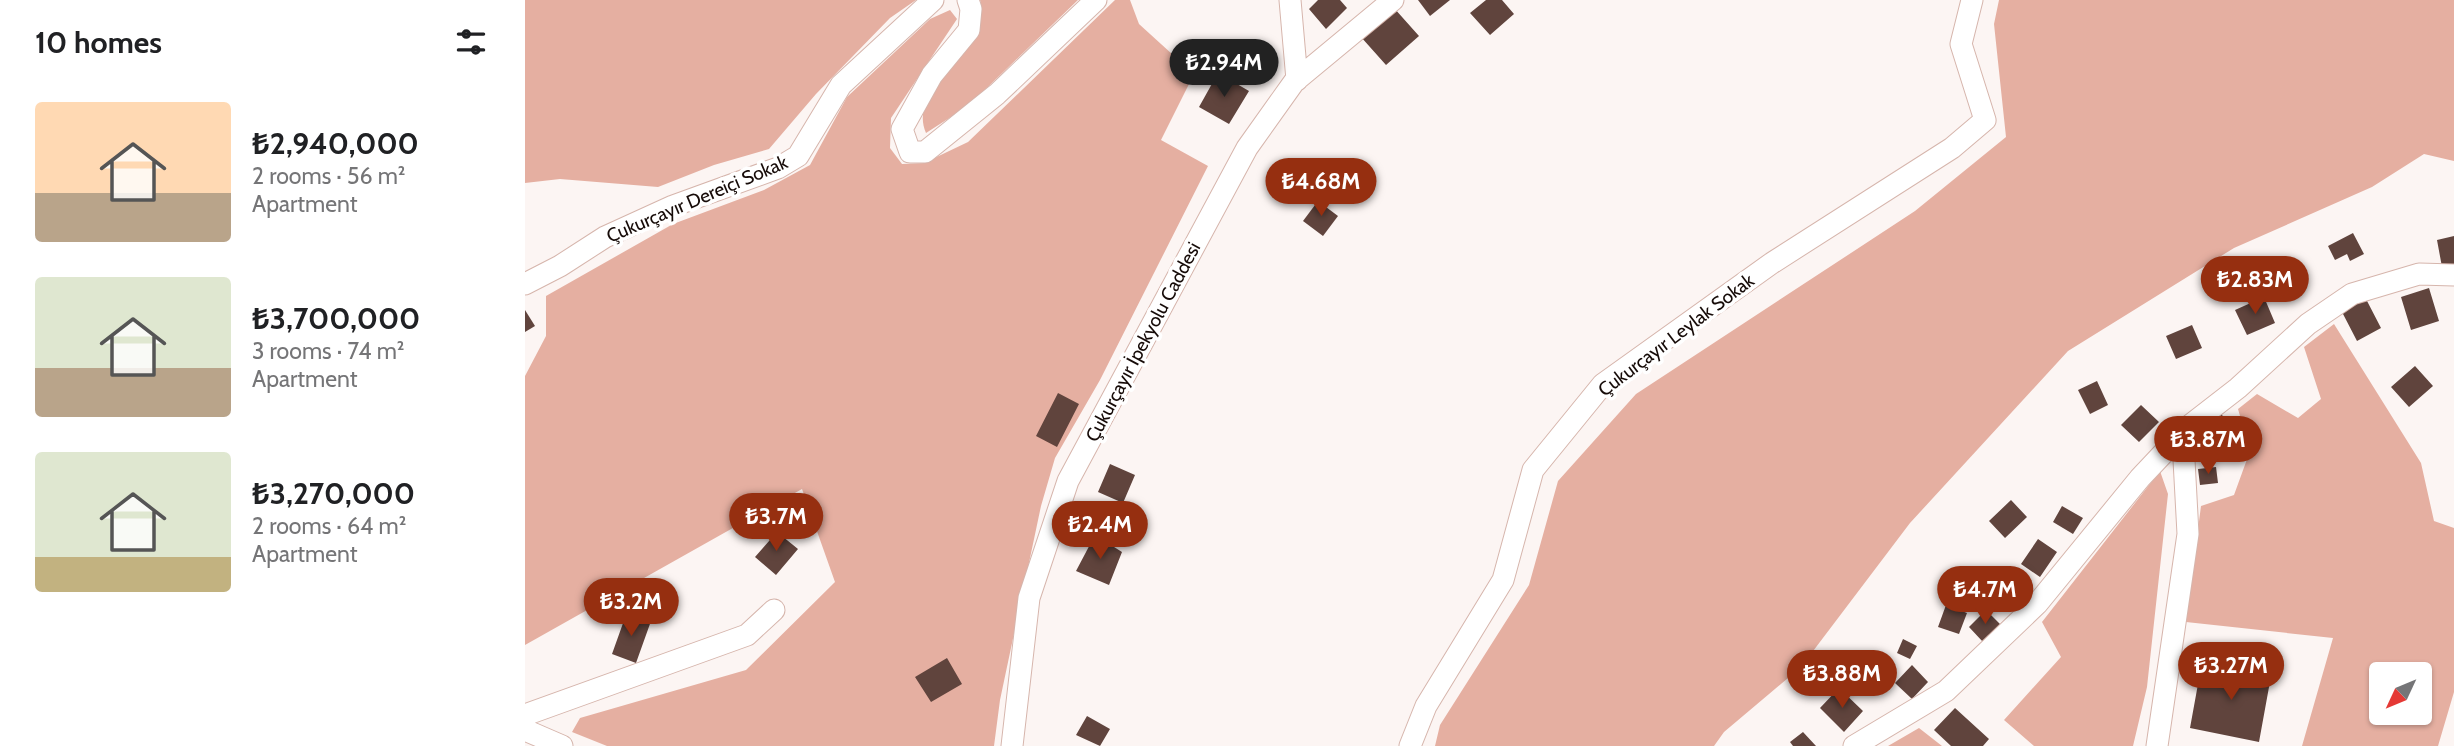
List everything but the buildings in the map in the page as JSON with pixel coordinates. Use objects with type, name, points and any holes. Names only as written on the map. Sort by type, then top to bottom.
[{"type":"street","name":"Çukurçayır Dereiçi Sokak","points":[[525,284],[560,266],[605,237],[673,206],[778,168],[798,156],[841,85],[933,0]]},
{"type":"street","points":[[968,0],[971,9],[969,30],[932,75],[902,129],[910,152],[925,152],[997,94],[1096,0]]},
{"type":"street","points":[[1290,0],[1297,80]]},
{"type":"street","name":"Çukurçayır İpekyolu Caddesi","points":[[1012,746],[1029,598],[1067,481],[1247,148],[1297,80],[1393,0]]},
{"type":"street","name":"Çukurçayır Leylak Sokak","points":[[1410,746],[1426,706],[1503,580],[1533,470],[1603,384],[1772,263],[1952,148],[1985,120],[1961,44],[1972,0]]},
{"type":"street","points":[[1854,746],[1946,691],[2037,604],[2140,478],[2189,426],[2238,388],[2308,324],[2353,294],[2419,274],[2454,275]]},
{"type":"street","points":[[2157,746],[2188,534],[2184,460],[2189,426]]},
{"type":"street","points":[[525,715],[747,635],[774,610]]},
{"type":"street","points":[[525,730],[562,746]]},
{"type":"shaded area","points":[[525,0],[916,0],[890,18],[816,94],[769,149],[714,165],[658,187],[560,179],[525,183]]},
{"type":"shaded area","points":[[980,0],[1078,0],[968,106],[926,133],[923,115],[928,98],[975,33],[981,16]]},
{"type":"shaded area","points":[[1115,0],[1130,0],[1139,24],[1194,74],[1161,140],[1208,166],[1100,380],[1055,458],[1041,506],[1000,700],[994,746],[607,746],[572,732],[580,718],[746,670],[835,582],[802,489],[525,645],[525,376],[546,336],[546,296],[673,224],[764,190],[810,165],[847,97],[930,19],[950,10],[957,19],[891,118],[890,148],[902,164],[924,163],[968,142]]},
{"type":"shaded area","points":[[1999,0],[2454,0],[2454,161],[2424,154],[2372,187],[2234,248],[2068,351],[1910,523],[1801,667],[1724,732],[1714,746],[1435,746],[1440,725],[1529,585],[1558,481],[1636,394],[1915,211],[2006,137],[1994,24]]},
{"type":"shaded area","points":[[2334,324],[2421,463],[2434,521],[2454,528],[2454,692],[2438,746],[2302,746],[2333,638],[2186,622],[2201,506],[2234,495],[2250,451],[2238,409],[2257,394],[2298,418],[2321,399],[2304,347]]},
{"type":"shaded area","points":[[2160,471],[2168,494],[2147,687],[2133,746],[2034,746],[2004,720],[2061,657],[2042,622]]},
{"type":"shaded area","points":[[1919,728],[1942,746],[1888,746]]}]
